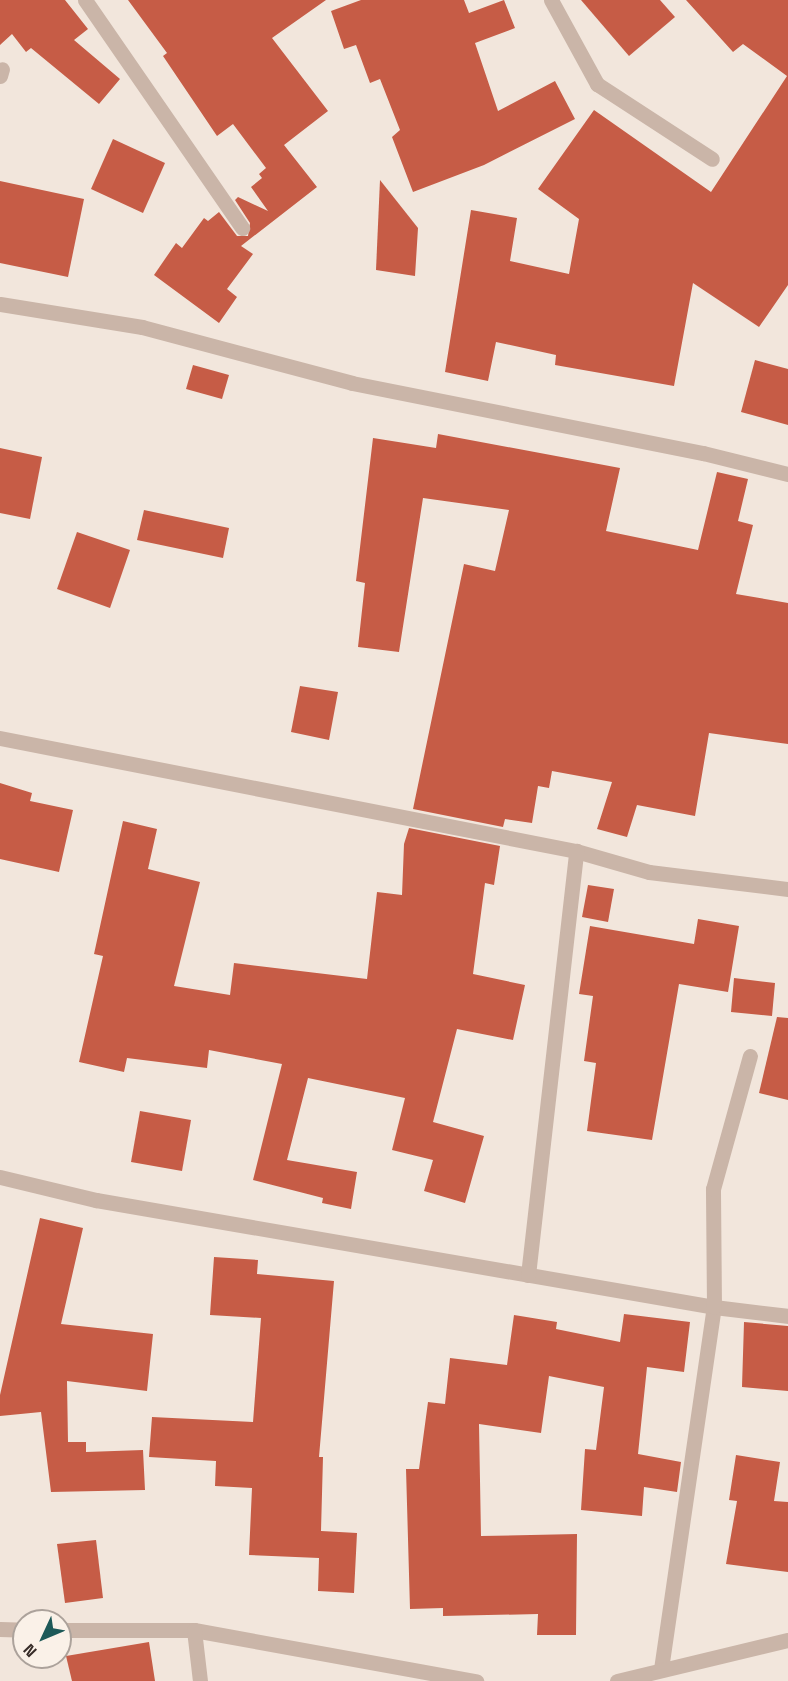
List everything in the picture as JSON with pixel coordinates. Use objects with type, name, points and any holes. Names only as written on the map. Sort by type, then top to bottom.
[{"type":"street","points":[[85,0],[242,228]]},
{"type":"street","points":[[551,0],[597,84],[712,159]]},
{"type":"street","points":[[0,304],[142,327],[352,383],[703,453],[788,474]]},
{"type":"street","points":[[0,738],[576,851],[649,872],[788,889]]},
{"type":"street","points":[[528,1275],[576,851]]},
{"type":"street","points":[[662,1669],[714,1307],[713,1189],[750,1056]]},
{"type":"street","points":[[0,1177],[96,1200],[714,1307],[788,1316]]},
{"type":"street","points":[[72,1630],[194,1630],[476,1681]]},
{"type":"street","points":[[194,1630],[200,1681]]},
{"type":"street","points":[[617,1681],[788,1640]]},
{"type":"building","points":[[0,0],[65,0],[88,29],[74,40],[120,79],[99,104],[31,48],[26,52],[12,34],[0,45]]},
{"type":"building","points":[[128,0],[326,0],[272,38],[328,111],[284,145],[317,187],[241,246],[253,254],[227,289],[237,297],[219,323],[154,275],[176,243],[182,248],[204,218],[208,221],[219,212],[237,236],[248,236],[250,223],[235,200],[238,197],[268,211],[251,187],[262,178],[259,174],[266,168],[233,124],[217,136],[163,56],[167,53]]},
{"type":"building","points":[[361,0],[464,0],[469,13],[504,0],[515,28],[475,43],[498,111],[555,81],[575,119],[484,165],[413,192],[392,137],[400,130],[380,79],[370,83],[356,45],[344,49],[331,11]]},
{"type":"building","points":[[581,0],[660,0],[675,17],[629,56]]},
{"type":"building","points":[[686,0],[788,0],[788,285],[759,327],[693,283],[674,386],[555,365],[556,355],[496,342],[488,381],[445,372],[471,210],[517,218],[510,261],[569,274],[579,219],[538,189],[594,110],[711,192],[787,76],[743,44],[733,52]]},
{"type":"building","points":[[113,139],[165,163],[143,213],[91,189]]},
{"type":"building","points":[[380,180],[418,228],[415,276],[376,270]]},
{"type":"building","points":[[0,181],[84,199],[68,277],[0,263]]},
{"type":"building","points":[[755,360],[788,369],[788,425],[741,412]]},
{"type":"building","points":[[193,365],[229,375],[222,399],[186,389]]},
{"type":"building","points":[[438,434],[620,468],[606,531],[698,550],[717,472],[748,479],[738,521],[753,525],[736,594],[788,603],[788,744],[709,733],[695,816],[637,805],[627,837],[597,829],[612,782],[552,771],[549,788],[538,786],[532,823],[505,819],[503,827],[413,809],[464,564],[495,571],[509,510],[423,498],[399,652],[358,647],[365,583],[356,581],[373,438],[436,448]]},
{"type":"building","points":[[0,448],[42,457],[30,519],[0,513]]},
{"type":"building","points":[[144,510],[229,528],[223,558],[137,540]]},
{"type":"building","points":[[77,532],[130,550],[110,608],[57,589]]},
{"type":"building","points":[[300,686],[338,692],[329,740],[291,732]]},
{"type":"building","points":[[0,783],[32,793],[30,801],[73,810],[59,872],[0,859]]},
{"type":"building","points":[[123,821],[157,829],[148,869],[200,882],[174,986],[230,995],[234,963],[367,979],[377,892],[402,895],[404,844],[409,828],[500,846],[494,885],[485,883],[473,974],[525,985],[513,1040],[457,1029],[433,1122],[484,1136],[465,1203],[424,1191],[433,1160],[392,1150],[405,1098],[308,1078],[287,1160],[357,1172],[351,1209],[322,1203],[323,1198],[253,1180],[282,1064],[209,1050],[207,1068],[127,1058],[124,1072],[79,1062],[103,956],[94,954]]},
{"type":"building","points":[[588,885],[614,889],[608,922],[582,917]]},
{"type":"building","points":[[698,919],[739,926],[728,992],[679,984],[652,1140],[587,1131],[596,1063],[584,1061],[593,996],[579,994],[590,926],[694,944]]},
{"type":"building","points":[[734,978],[775,983],[772,1016],[731,1012]]},
{"type":"building","points":[[777,1017],[788,1018],[788,1100],[759,1093]]},
{"type":"building","points":[[140,1111],[191,1120],[182,1171],[131,1162]]},
{"type":"building","points":[[40,1218],[83,1228],[61,1324],[153,1334],[147,1391],[67,1381],[68,1442],[86,1442],[86,1452],[143,1450],[145,1490],[51,1492],[41,1412],[0,1416],[0,1395]]},
{"type":"building","points":[[214,1257],[258,1260],[257,1274],[334,1281],[319,1457],[323,1457],[321,1531],[357,1533],[354,1593],[318,1591],[319,1558],[249,1555],[252,1488],[215,1486],[216,1461],[149,1457],[152,1417],[253,1422],[261,1318],[210,1315]]},
{"type":"building","points":[[624,1314],[690,1322],[684,1372],[647,1367],[638,1454],[681,1462],[677,1492],[644,1487],[642,1516],[581,1510],[585,1449],[596,1450],[604,1387],[549,1376],[541,1433],[479,1424],[481,1536],[577,1534],[576,1635],[537,1635],[538,1614],[443,1616],[443,1608],[410,1609],[406,1469],[419,1469],[428,1402],[445,1404],[450,1358],[507,1365],[514,1315],[557,1322],[556,1329],[620,1342]]},
{"type":"building","points":[[744,1322],[788,1326],[788,1391],[742,1387]]},
{"type":"building","points":[[736,1455],[780,1462],[774,1501],[788,1502],[788,1572],[726,1564],[737,1501],[729,1500]]},
{"type":"building","points":[[96,1540],[103,1598],[65,1603],[57,1544]]},
{"type":"building","points":[[149,1642],[155,1681],[72,1681],[69,1669],[72,1669],[72,1655]]}]
